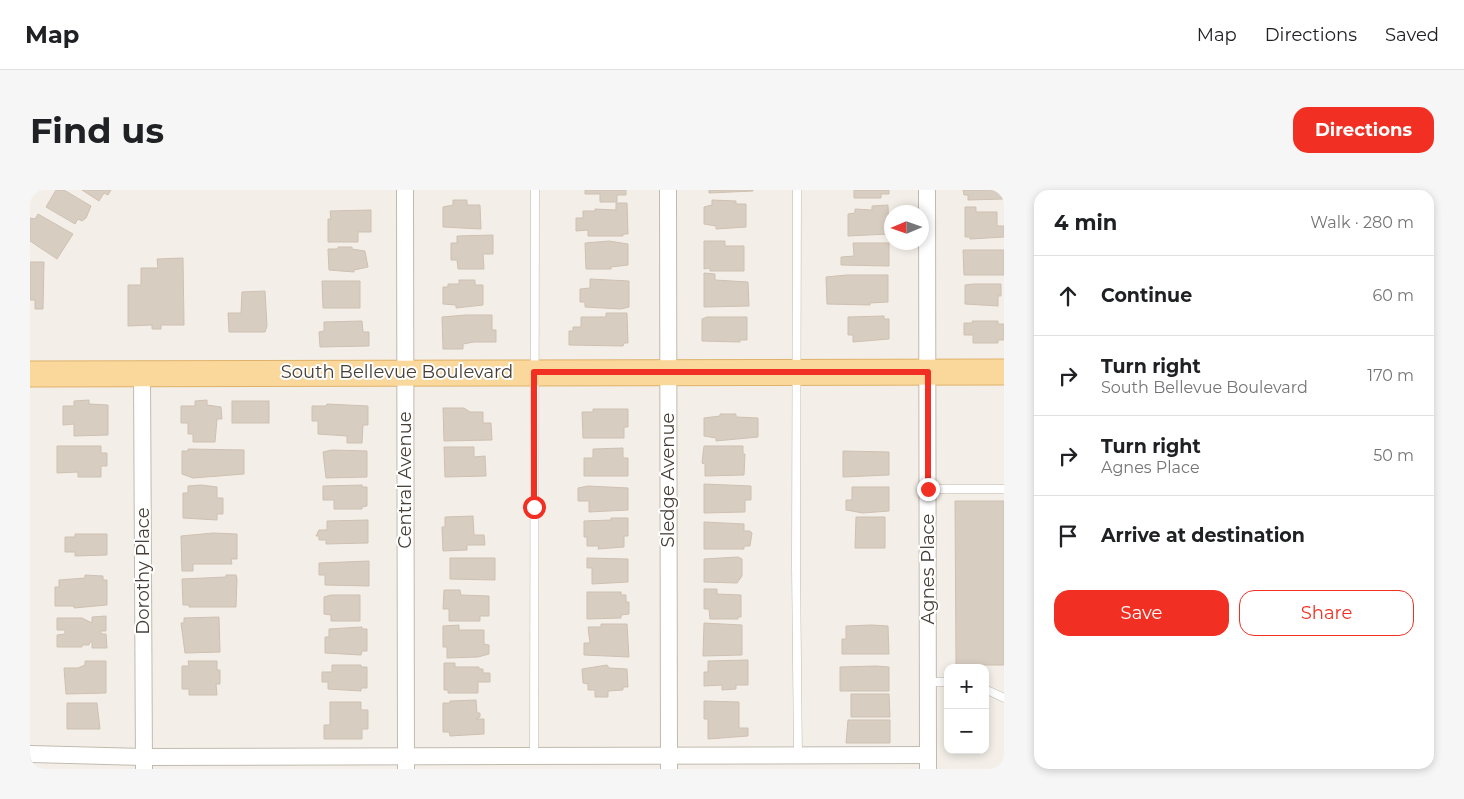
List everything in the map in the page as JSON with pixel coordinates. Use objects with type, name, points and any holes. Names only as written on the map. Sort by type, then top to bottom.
[{"type":"main road","name":"South Bellevue Boulevard","points":[[30,374],[142,372],[1004,372]]},
{"type":"street","name":"Central Avenue","points":[[405,190],[406,762]]},
{"type":"street","name":"Sledge Avenue","points":[[668,190],[669,763]]},
{"type":"street","name":"Agnes Place","points":[[927,190],[928,762]]},
{"type":"street","name":"Dorothy Place","points":[[142,372],[143,763]]},
{"type":"street","points":[[30,754],[143,763],[406,762],[534,756],[669,763],[798,756],[928,762]]},
{"type":"lane","points":[[534,756],[535,190]]},
{"type":"lane","points":[[797,190],[796,566],[798,756]]},
{"type":"lane","points":[[928,489],[1004,489]]},
{"type":"lane","points":[[928,682],[944,682]]},
{"type":"lane","points":[[989,691],[1004,698]]},
{"type":"building","points":[[56,190],[64,190],[91,206],[86,218],[82,221],[78,219],[75,224],[46,207]]},
{"type":"building","points":[[82,190],[111,190],[108,195],[104,193],[99,201]]},
{"type":"building","points":[[585,190],[626,190],[626,195],[617,195],[617,202],[600,202],[600,194],[585,194]]},
{"type":"building","points":[[709,190],[753,190],[753,191],[709,193]]},
{"type":"building","points":[[854,190],[889,190],[889,194],[881,194],[881,198],[854,198]]},
{"type":"building","points":[[963,190],[1004,190],[1004,199],[968,200],[968,195],[964,195]]},
{"type":"building","points":[[453,200],[467,200],[467,205],[480,205],[481,229],[443,227],[443,207],[453,205]]},
{"type":"building","points":[[712,200],[736,201],[736,204],[746,204],[746,227],[716,229],[716,226],[704,224],[704,207],[712,205]]},
{"type":"building","points":[[616,203],[627,203],[628,234],[623,234],[623,236],[588,236],[588,230],[576,231],[576,218],[583,218],[583,211],[595,211],[595,209],[616,210]]},
{"type":"building","points":[[884,205],[884,234],[848,236],[848,214],[855,213],[855,209],[872,210],[872,206]]},
{"type":"building","points":[[965,207],[976,207],[976,212],[997,212],[997,226],[1004,226],[1004,237],[970,239],[970,237],[965,237]]},
{"type":"building","points":[[371,210],[371,232],[358,232],[358,242],[328,242],[328,219],[331,219],[330,211]]},
{"type":"building","points":[[38,214],[73,234],[57,259],[30,241],[30,218],[35,219]]},
{"type":"building","points":[[493,235],[493,254],[483,254],[484,269],[458,269],[457,260],[451,260],[451,243],[457,243],[457,236]]},
{"type":"building","points":[[609,241],[628,244],[628,265],[611,267],[611,269],[586,269],[585,243]]},
{"type":"building","points":[[704,241],[725,241],[725,246],[744,246],[744,271],[710,271],[710,268],[704,269]]},
{"type":"building","points":[[853,243],[884,243],[884,250],[889,250],[889,266],[841,265],[841,257],[854,256]]},
{"type":"building","points":[[338,247],[352,247],[352,249],[365,251],[368,267],[354,270],[354,272],[329,270],[328,249],[338,249]]},
{"type":"building","points":[[963,250],[1004,250],[1004,275],[964,275]]},
{"type":"building","points":[[183,258],[184,325],[161,325],[161,329],[152,329],[152,325],[128,326],[128,285],[141,285],[141,268],[158,268],[157,259]]},
{"type":"building","points":[[30,262],[44,262],[43,309],[35,309],[35,300],[30,300]]},
{"type":"building","points":[[704,273],[715,274],[715,280],[748,282],[749,306],[704,307]]},
{"type":"building","points":[[888,275],[888,302],[870,303],[870,305],[827,304],[826,277]]},
{"type":"building","points":[[590,279],[629,281],[629,307],[621,309],[585,307],[585,302],[580,302],[580,289],[590,288]]},
{"type":"building","points":[[459,280],[475,280],[475,285],[483,285],[483,305],[456,308],[456,305],[443,304],[443,287],[448,287],[448,284],[459,284]]},
{"type":"building","points":[[322,281],[360,281],[360,308],[323,308]]},
{"type":"building","points":[[1001,284],[1001,296],[998,296],[998,306],[965,304],[965,285]]},
{"type":"building","points":[[265,291],[267,326],[265,332],[229,332],[228,313],[241,313],[242,292]]},
{"type":"building","points":[[606,313],[627,313],[628,343],[624,343],[623,346],[569,345],[569,331],[573,331],[573,327],[581,327],[581,317],[606,317]]},
{"type":"building","points":[[492,315],[492,330],[496,330],[496,342],[474,342],[463,344],[463,349],[443,349],[442,317]]},
{"type":"building","points":[[884,316],[884,319],[889,319],[889,339],[853,342],[853,335],[848,335],[848,317]]},
{"type":"building","points":[[707,317],[747,317],[747,340],[740,340],[740,342],[702,341],[702,319]]},
{"type":"building","points":[[362,321],[363,332],[369,332],[369,346],[320,347],[319,332],[324,331],[324,322]]},
{"type":"building","points":[[972,321],[998,321],[998,324],[1004,324],[1004,340],[998,340],[998,343],[973,343],[973,335],[964,335],[964,323],[973,323]]},
{"type":"building","points":[[89,400],[89,404],[108,405],[108,435],[74,436],[74,424],[63,425],[63,406],[74,406],[74,401]]},
{"type":"building","points":[[207,400],[207,405],[221,407],[222,419],[217,419],[215,442],[193,442],[193,434],[188,434],[188,423],[181,423],[181,406],[195,406],[195,401]]},
{"type":"building","points":[[232,401],[269,401],[269,423],[232,423]]},
{"type":"building","points":[[327,404],[368,406],[368,425],[363,425],[362,443],[347,443],[347,436],[318,434],[318,421],[312,421],[312,406],[326,406]]},
{"type":"building","points":[[443,408],[464,408],[470,412],[483,412],[483,423],[491,423],[492,440],[444,441]]},
{"type":"building","points":[[593,409],[628,409],[628,427],[624,427],[624,438],[583,438],[582,412],[593,412]]},
{"type":"building","points":[[720,414],[736,414],[736,417],[758,418],[758,437],[716,441],[716,438],[704,436],[704,418],[720,416]]},
{"type":"building","points":[[57,446],[101,446],[101,453],[107,453],[107,466],[101,466],[101,477],[78,477],[78,472],[57,473]]},
{"type":"building","points":[[704,446],[743,446],[743,454],[745,454],[744,475],[705,476],[705,464],[702,463]]},
{"type":"building","points":[[444,447],[474,447],[474,457],[485,456],[486,476],[445,477]]},
{"type":"building","points":[[623,448],[623,458],[628,458],[628,476],[584,476],[584,458],[593,458],[593,449]]},
{"type":"building","points":[[188,449],[244,450],[244,474],[193,478],[182,474],[182,451],[188,451]]},
{"type":"building","points":[[332,450],[367,451],[367,477],[326,478],[323,452]]},
{"type":"building","points":[[843,451],[889,452],[889,475],[843,477]]},
{"type":"building","points":[[704,484],[751,486],[751,500],[745,500],[745,512],[704,513]]},
{"type":"building","points":[[362,485],[362,487],[367,487],[367,506],[362,507],[362,509],[334,509],[334,500],[323,500],[323,486]]},
{"type":"building","points":[[188,486],[217,487],[217,498],[223,498],[223,514],[217,514],[217,520],[183,518],[183,493],[188,493]]},
{"type":"building","points":[[588,486],[628,488],[628,510],[589,512],[589,501],[578,501],[578,488]]},
{"type":"building","points":[[852,487],[889,487],[889,511],[863,513],[846,510],[846,500],[852,500]]},
{"type":"building","points":[[955,501],[1004,501],[1004,665],[956,664]]},
{"type":"building","points":[[473,516],[474,535],[484,535],[485,545],[467,545],[467,550],[443,551],[442,527],[445,527],[445,517]]},
{"type":"building","points":[[856,517],[885,517],[885,548],[855,548]]},
{"type":"building","points":[[611,518],[628,518],[628,536],[624,536],[624,547],[598,549],[599,546],[587,546],[587,537],[584,537],[584,521],[611,520]]},
{"type":"building","points":[[368,520],[368,543],[326,544],[326,540],[319,540],[319,536],[316,536],[319,530],[327,530],[327,521]]},
{"type":"building","points":[[704,522],[744,524],[744,531],[752,533],[750,546],[744,546],[744,549],[704,549]]},
{"type":"building","points":[[213,533],[237,534],[237,559],[231,559],[232,564],[193,564],[193,571],[182,571],[181,536]]},
{"type":"building","points":[[75,534],[107,534],[107,555],[75,556],[75,552],[65,552],[65,537],[75,537]]},
{"type":"building","points":[[738,557],[742,559],[742,576],[737,583],[704,582],[704,559]]},
{"type":"building","points":[[450,558],[495,558],[495,580],[450,579]]},
{"type":"building","points":[[587,558],[628,559],[628,582],[592,584],[592,568],[587,568]]},
{"type":"building","points":[[369,561],[369,586],[325,585],[325,575],[319,575],[319,563]]},
{"type":"building","points":[[85,575],[103,576],[103,580],[107,580],[107,605],[74,608],[74,606],[55,606],[55,587],[59,587],[59,580],[85,578]]},
{"type":"building","points":[[226,575],[236,575],[236,607],[189,607],[189,605],[183,605],[182,579],[226,577]]},
{"type":"building","points":[[704,589],[717,589],[717,594],[741,595],[741,617],[738,617],[738,619],[710,619],[709,609],[704,609]]},
{"type":"building","points":[[444,590],[460,590],[461,595],[489,596],[489,616],[480,616],[480,621],[449,621],[449,609],[443,609]]},
{"type":"building","points":[[587,592],[621,592],[621,595],[626,595],[626,602],[629,602],[629,614],[621,615],[621,618],[587,619]]},
{"type":"building","points":[[331,595],[360,595],[360,621],[331,621],[331,615],[324,614],[324,597]]},
{"type":"building","points":[[106,616],[106,631],[101,631],[101,634],[106,634],[107,648],[92,648],[92,642],[89,645],[82,645],[82,647],[57,647],[57,635],[65,634],[65,630],[57,630],[57,618],[82,618],[92,623],[92,617]]},
{"type":"building","points":[[219,617],[220,652],[185,653],[181,623],[184,623],[184,618]]},
{"type":"building","points":[[704,623],[742,625],[742,655],[703,656]]},
{"type":"building","points":[[601,624],[627,624],[629,657],[584,655],[584,643],[590,643],[588,627],[601,627]]},
{"type":"building","points":[[459,625],[459,630],[484,630],[484,644],[489,645],[489,654],[478,657],[447,658],[447,647],[443,647],[443,626]]},
{"type":"building","points":[[846,626],[888,626],[889,654],[842,654],[842,639],[846,639]]},
{"type":"building","points":[[362,627],[362,629],[367,629],[367,651],[362,651],[361,655],[325,653],[325,637],[329,637],[329,629]]},
{"type":"building","points":[[748,660],[748,685],[736,685],[736,689],[722,690],[722,685],[704,686],[704,672],[708,672],[708,661]]},
{"type":"building","points":[[85,661],[106,661],[106,693],[66,694],[64,668],[78,668],[85,665]]},
{"type":"building","points":[[188,661],[217,661],[217,670],[220,670],[220,684],[216,684],[217,695],[189,695],[189,689],[182,689],[182,666],[189,666]]},
{"type":"building","points":[[444,663],[455,663],[455,667],[479,667],[479,669],[483,669],[483,673],[490,673],[490,682],[478,682],[478,693],[448,693],[448,690],[444,690]]},
{"type":"building","points":[[332,665],[361,665],[361,667],[367,667],[367,688],[361,688],[361,691],[328,689],[328,682],[322,682],[322,672],[332,672]]},
{"type":"building","points":[[607,665],[609,668],[627,669],[628,687],[623,687],[623,690],[608,691],[608,697],[595,697],[595,690],[588,690],[588,684],[583,683],[582,669]]},
{"type":"building","points":[[840,667],[889,667],[889,691],[840,691]]},
{"type":"building","points":[[851,694],[889,694],[890,717],[851,717]]},
{"type":"building","points":[[476,700],[477,713],[480,713],[480,717],[476,719],[484,719],[484,734],[450,736],[449,732],[443,732],[443,703]]},
{"type":"building","points":[[704,701],[739,702],[739,728],[748,728],[748,736],[708,739],[708,719],[704,719]]},
{"type":"building","points":[[330,702],[361,702],[361,710],[368,710],[368,729],[362,729],[362,739],[324,739],[324,725],[330,725]]},
{"type":"building","points":[[67,703],[97,703],[100,729],[67,729]]},
{"type":"building","points":[[848,720],[890,720],[890,743],[846,743]]},
{"type":"route","points":[[534,507],[534,372],[928,372],[928,489]]}]
